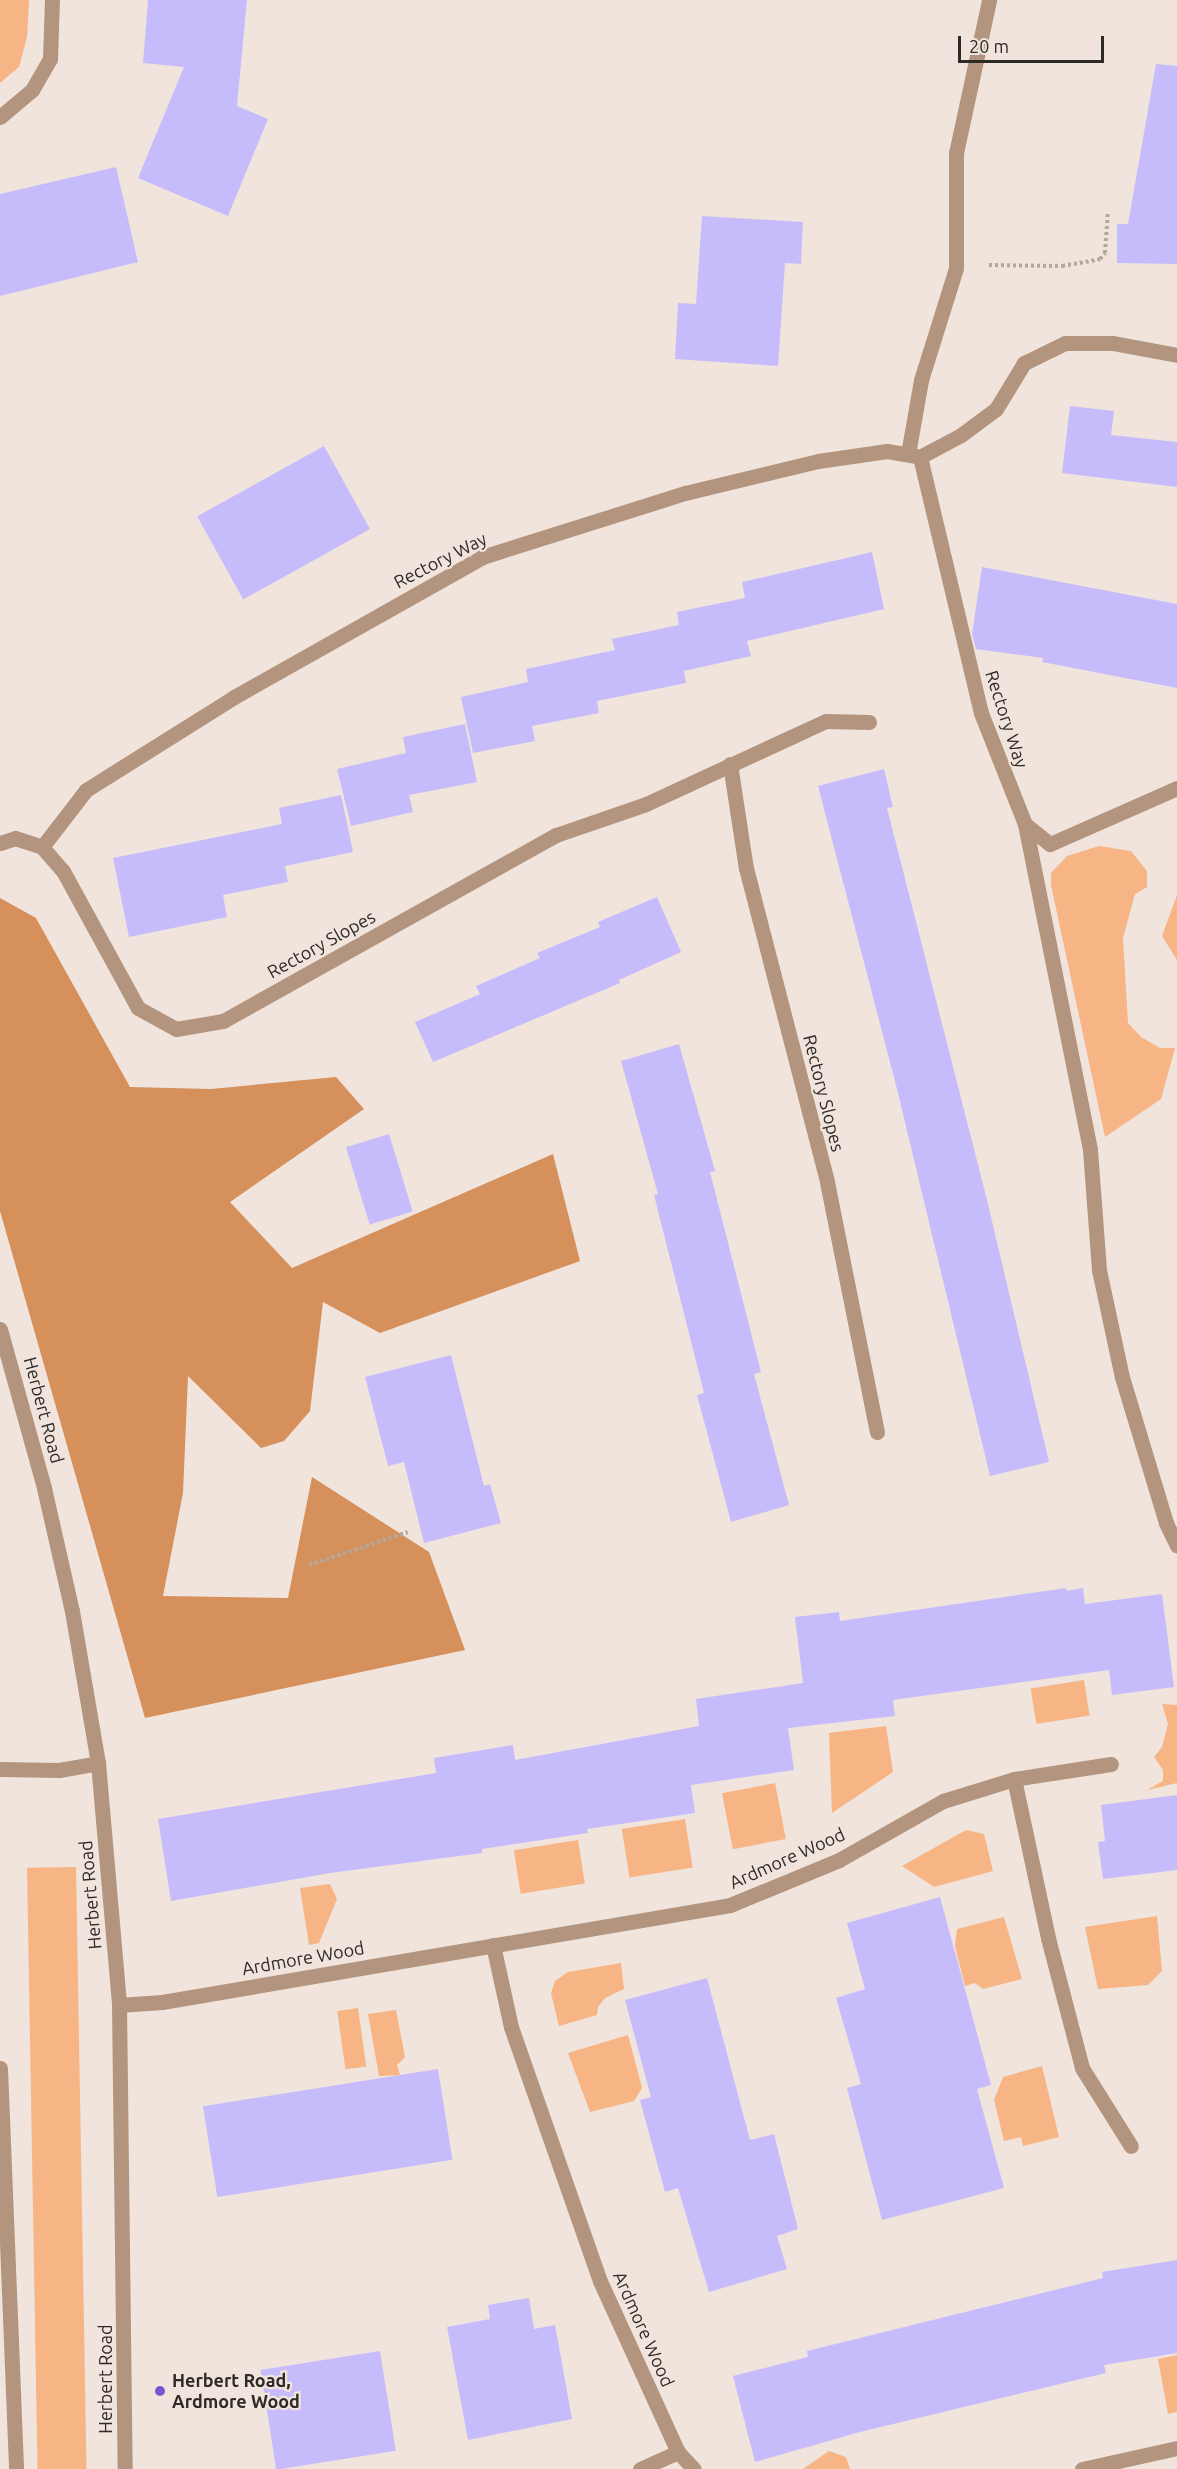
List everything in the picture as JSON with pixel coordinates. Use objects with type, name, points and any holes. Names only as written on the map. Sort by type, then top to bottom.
[{"type":"street","points":[[0,117],[32,90],[50,59],[52,0]]},
{"type":"street","points":[[989,0],[956,153],[956,268],[921,380],[914,455],[962,435],[996,409],[1024,363],[1065,343],[1112,343],[1177,355]]},
{"type":"street","name":"Rectory Way","points":[[42,847],[87,790],[234,697],[482,557],[696,490],[818,461],[886,451],[914,455],[981,713],[1025,824],[1050,844],[1177,788]]},
{"type":"street","name":"Rectory Slopes","points":[[42,847],[63,871],[138,1008],[176,1029],[223,1021],[556,835],[646,804],[826,721],[869,722]]},
{"type":"street","name":"Rectory Slopes","points":[[730,764],[746,868],[826,1182],[877,1432]]},
{"type":"street","points":[[1025,824],[1090,1150],[1100,1270],[1122,1377],[1166,1523],[1177,1546]]},
{"type":"street","points":[[0,843],[15,838],[42,847]]},
{"type":"street","name":"Herbert Road","points":[[0,1329],[44,1488],[72,1611],[98,1763],[118,2005],[125,2469]]},
{"type":"street","points":[[0,1769],[59,1770],[98,1763]]},
{"type":"street","name":"Ardmore Wood","points":[[118,2005],[162,2002],[736,1903],[839,1860],[944,1801],[1014,1779],[1111,1764]]},
{"type":"street","points":[[1014,1779],[1048,1938],[1082,2068],[1131,2146]]},
{"type":"street","name":"Ardmore Wood","points":[[493,1945],[511,2027],[600,2281],[678,2452],[694,2469]]},
{"type":"street","points":[[0,2068],[16,2469]]},
{"type":"street","points":[[1083,2469],[1177,2448]]},
{"type":"street","points":[[640,2469],[678,2452]]},
{"type":"path","points":[[956,268],[1022,262],[1062,266],[1100,259],[1105,253],[1108,214]]},
{"type":"path","points":[[309,1565],[408,1532]]},
{"type":"shaded area","points":[[0,0],[29,0],[27,37],[19,67],[0,83]]},
{"type":"shaded area","points":[[1099,846],[1131,851],[1147,871],[1147,887],[1135,894],[1123,938],[1128,1023],[1141,1037],[1160,1048],[1175,1048],[1161,1099],[1105,1137],[1051,885],[1051,873],[1067,856]]},
{"type":"shaded area","points":[[1177,895],[1177,960],[1162,936]]},
{"type":"shaded area","points":[[0,898],[36,918],[130,1087],[211,1089],[336,1077],[364,1109],[230,1202],[292,1268],[553,1154],[580,1261],[380,1333],[323,1302],[310,1411],[284,1441],[261,1448],[188,1376],[183,1493],[163,1596],[288,1598],[312,1477],[429,1552],[465,1650],[145,1718],[0,1211]]},
{"type":"shaded area","points":[[1084,1680],[1090,1716],[1036,1724],[1031,1688]]},
{"type":"shaded area","points":[[1162,1704],[1177,1705],[1177,1783],[1147,1790],[1163,1781],[1163,1770],[1154,1757],[1162,1747],[1168,1724]]},
{"type":"shaded area","points":[[886,1726],[893,1772],[832,1813],[829,1733]]},
{"type":"shaded area","points":[[775,1783],[786,1839],[733,1849],[722,1793]]},
{"type":"shaded area","points":[[685,1819],[693,1867],[629,1877],[622,1829]]},
{"type":"shaded area","points":[[966,1830],[984,1834],[993,1871],[934,1887],[902,1866]]},
{"type":"shaded area","points":[[578,1840],[585,1883],[521,1894],[514,1850]]},
{"type":"shaded area","points":[[76,1867],[87,2469],[38,2469],[27,1868]]},
{"type":"shaded area","points":[[330,1884],[337,1899],[319,1943],[309,1945],[300,1888]]},
{"type":"shaded area","points":[[1157,1916],[1162,1971],[1148,1985],[1098,1989],[1085,1927]]},
{"type":"shaded area","points":[[1004,1917],[1022,1979],[983,1989],[975,1983],[965,1986],[955,1946],[957,1929]]},
{"type":"shaded area","points":[[621,1963],[624,1989],[605,1998],[598,2007],[597,2015],[559,2026],[551,1993],[555,1981],[568,1972]]},
{"type":"shaded area","points":[[358,2008],[366,2066],[345,2069],[337,2011]]},
{"type":"shaded area","points":[[396,2010],[405,2057],[397,2065],[400,2075],[379,2076],[368,2014]]},
{"type":"shaded area","points":[[628,2035],[642,2088],[634,2101],[590,2112],[568,2053]]},
{"type":"shaded area","points":[[1042,2066],[1059,2137],[1023,2146],[1021,2137],[1004,2141],[994,2100],[1003,2077]]},
{"type":"shaded area","points":[[1177,2355],[1177,2412],[1168,2414],[1158,2359]]},
{"type":"shaded area","points":[[829,2451],[846,2457],[850,2469],[803,2469]]},
{"type":"building","points":[[148,0],[247,0],[237,106],[268,119],[228,216],[138,178],[184,67],[143,63]]},
{"type":"building","points":[[1156,64],[1177,66],[1177,264],[1117,263],[1117,224],[1128,224]]},
{"type":"building","points":[[116,167],[138,262],[0,296],[0,194]]},
{"type":"building","points":[[702,216],[803,222],[801,264],[785,263],[778,366],[675,359],[678,303],[696,304]]},
{"type":"building","points":[[1070,406],[1114,411],[1111,435],[1177,442],[1177,487],[1062,473]]},
{"type":"building","points":[[324,446],[370,529],[243,599],[197,516]]},
{"type":"building","points":[[872,552],[884,609],[747,641],[751,656],[684,671],[686,683],[597,701],[599,713],[532,726],[535,741],[473,753],[461,697],[528,682],[526,669],[615,650],[612,639],[679,625],[677,612],[745,598],[742,582]]},
{"type":"building","points":[[982,567],[1177,604],[1177,688],[1042,662],[1043,658],[976,649],[972,634]]},
{"type":"building","points":[[465,724],[477,782],[409,795],[413,812],[351,826],[337,769],[406,753],[403,737]]},
{"type":"building","points":[[884,769],[893,807],[887,808],[987,1200],[1049,1462],[990,1476],[897,1089],[818,786]]},
{"type":"building","points":[[341,795],[353,852],[285,866],[288,882],[223,895],[227,917],[129,937],[113,858],[282,824],[279,808]]},
{"type":"building","points":[[657,897],[681,952],[619,980],[620,983],[433,1062],[415,1022],[480,994],[476,986],[540,958],[537,953],[600,927],[598,922]]},
{"type":"building","points":[[679,1044],[715,1171],[710,1172],[761,1372],[754,1374],[789,1505],[731,1522],[697,1395],[704,1393],[654,1195],[658,1194],[621,1061]]},
{"type":"building","points":[[389,1134],[413,1211],[370,1225],[346,1147]]},
{"type":"building","points":[[451,1355],[484,1486],[490,1484],[501,1523],[424,1543],[404,1462],[388,1466],[365,1377]]},
{"type":"building","points":[[1066,1588],[1067,1591],[1083,1588],[1085,1604],[1162,1594],[1174,1687],[1112,1695],[1109,1670],[893,1700],[895,1716],[788,1728],[794,1770],[691,1785],[695,1813],[587,1829],[588,1833],[482,1849],[482,1853],[330,1873],[171,1901],[158,1819],[436,1773],[434,1758],[513,1745],[515,1760],[699,1726],[696,1699],[803,1683],[795,1617],[839,1612],[840,1621]]},
{"type":"building","points":[[1177,1795],[1177,1870],[1103,1879],[1098,1842],[1105,1841],[1101,1805]]},
{"type":"building","points":[[940,1897],[991,2085],[977,2089],[1004,2188],[882,2220],[847,2088],[861,2084],[836,1998],[865,1989],[847,1923]]},
{"type":"building","points":[[707,1978],[750,2140],[774,2134],[798,2229],[777,2236],[787,2269],[709,2292],[678,2188],[665,2192],[640,2100],[651,2097],[625,2000]]},
{"type":"building","points":[[438,2069],[452,2160],[217,2197],[203,2106]]},
{"type":"building","points":[[1177,2260],[1177,2353],[1104,2365],[1106,2373],[860,2432],[755,2462],[733,2376],[808,2357],[807,2351],[1103,2278],[1102,2272]]},
{"type":"building","points":[[529,2298],[534,2329],[555,2325],[572,2419],[468,2440],[447,2327],[490,2319],[488,2305]]},
{"type":"building","points":[[380,2351],[396,2451],[276,2469],[260,2370]]},
{"type":"place","name":"Herbert Road, Ardmore Wood","points":[[160,2391]]}]
